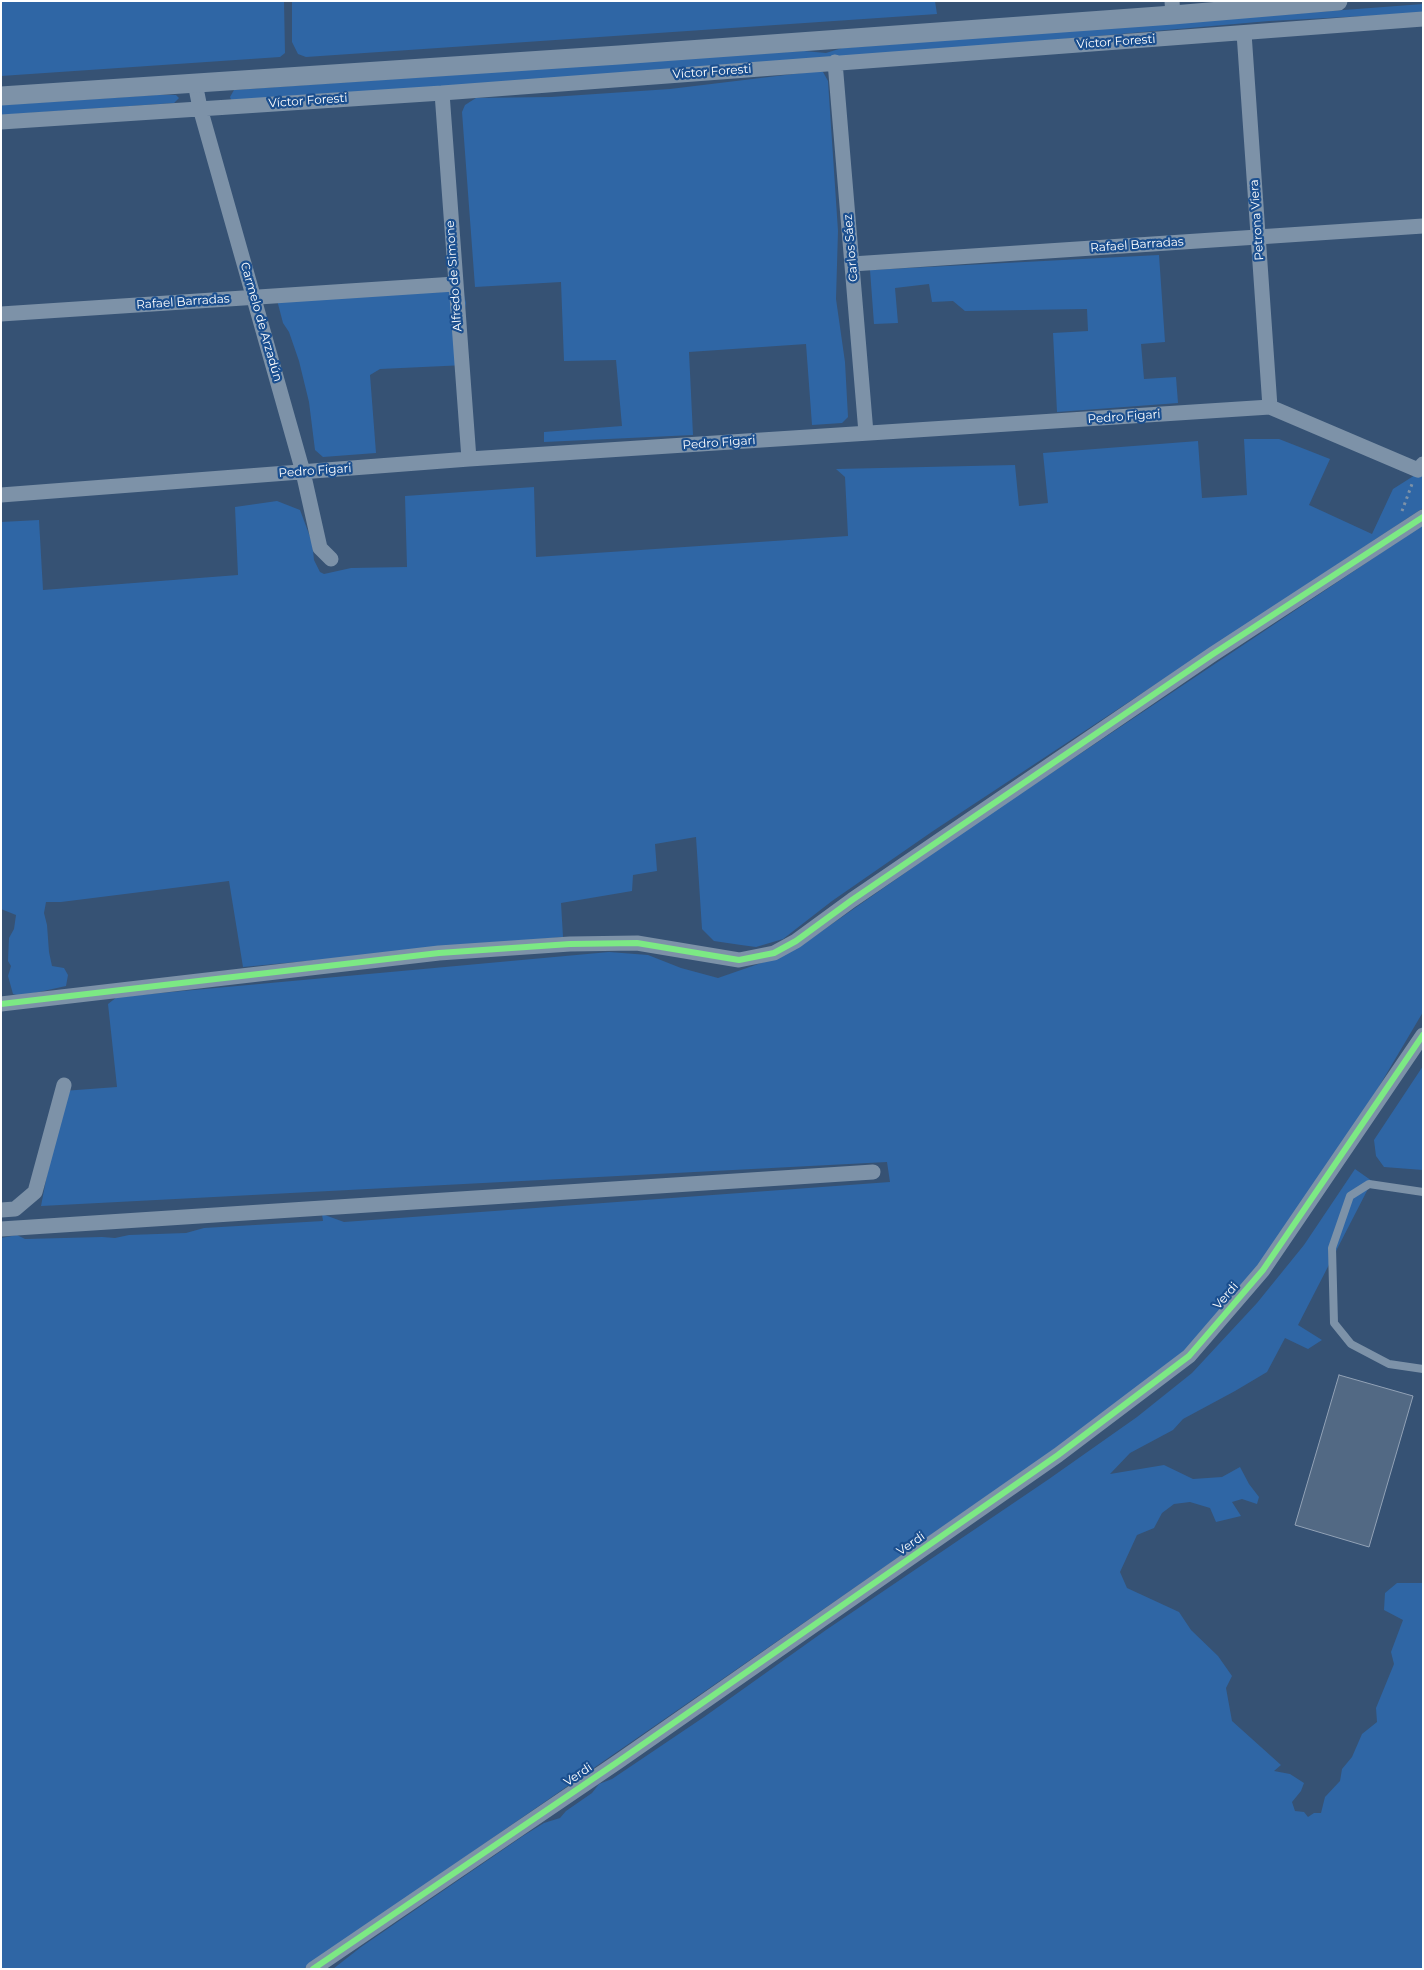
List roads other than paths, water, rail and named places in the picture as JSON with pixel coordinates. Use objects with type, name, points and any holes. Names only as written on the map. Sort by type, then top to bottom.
[{"type":"street","name":"Víctor Foresti","points":[[1,96],[195,83],[1172,8],[1338,1]]},
{"type":"street","name":"Víctor Foresti","points":[[1,122],[442,93],[1423,19]]},
{"type":"street","name":"Petrona Viera","points":[[1244,33],[1270,407]]},
{"type":"street","name":"Carlos Sáez","points":[[835,62],[866,433]]},
{"type":"street","name":"Carmelo de Arzadún","points":[[195,83],[200,108],[303,472],[320,548],[331,559]]},
{"type":"street","name":"Alfredo de Simone","points":[[442,93],[469,459]]},
{"type":"street","name":"Rafael Barradas","points":[[852,264],[1423,226]]},
{"type":"street","name":"Rafael Barradas","points":[[1,314],[455,284]]},
{"type":"street","name":"Pedro Figari","points":[[1,495],[469,459],[1270,407],[1420,467]]},
{"type":"street","points":[[1,1004],[439,953],[570,944],[637,943],[739,960],[774,953],[796,941],[852,900],[1213,654],[1423,517]]},
{"type":"street","name":"Verdi","points":[[313,1969],[619,1761],[1050,1461],[1189,1356],[1263,1270],[1423,1035]]},
{"type":"street","points":[[1,1210],[15,1209],[35,1192],[64,1085]]},
{"type":"street","points":[[1,1229],[873,1172]]},
{"type":"lane","points":[[1423,1192],[1369,1184],[1350,1196],[1332,1248],[1334,1323],[1351,1344],[1389,1364],[1423,1369]]}]
